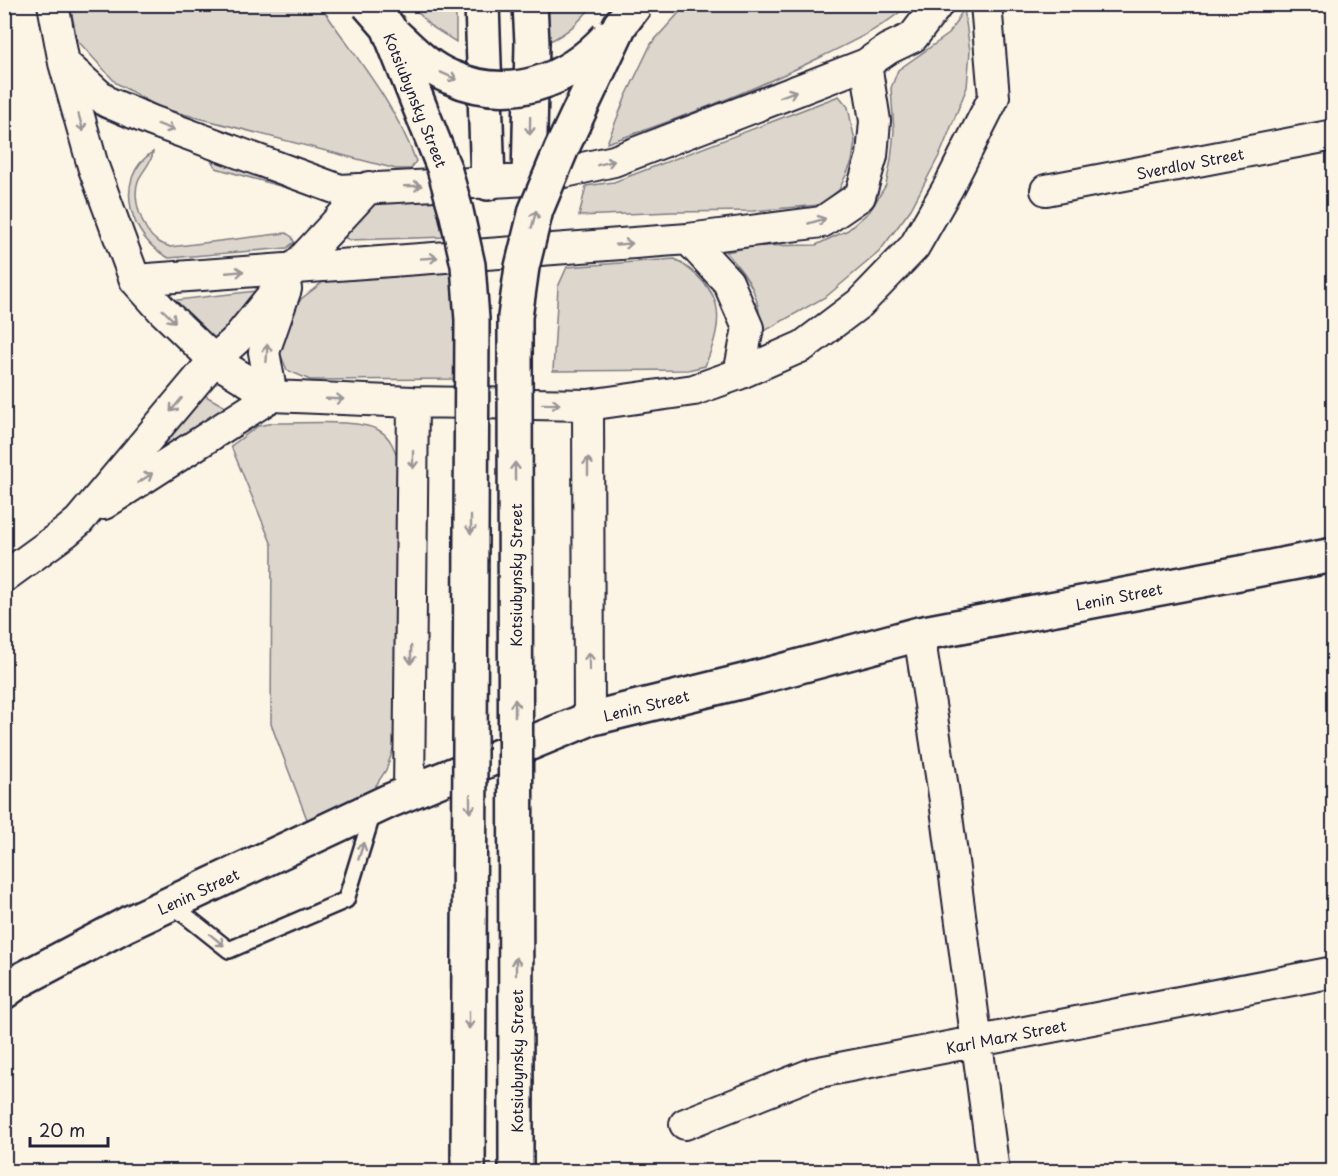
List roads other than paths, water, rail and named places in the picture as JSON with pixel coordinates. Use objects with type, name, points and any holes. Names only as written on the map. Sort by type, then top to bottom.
[{"type":"street","points":[[53,4],[64,63],[93,166],[135,280],[162,310],[214,360],[272,396],[414,402],[588,405],[694,390],[740,374],[803,346],[860,303],[915,247],[994,97],[986,4]]},
{"type":"street","points":[[482,4],[488,183]]},
{"type":"street","points":[[529,180],[532,43],[530,4]]},
{"type":"street","points":[[64,63],[107,102],[152,121],[340,190],[488,183],[529,180],[614,161],[866,64],[888,49],[913,37],[938,4]]},
{"type":"street","points":[[378,12],[423,62],[449,77],[475,85],[508,89],[547,82],[575,67],[598,48],[628,11]]},
{"type":"street","name":"Kotsiubynsky Street","points":[[516,1172],[515,317],[522,267],[536,210],[561,150],[628,11]]},
{"type":"street","name":"Kotsiubynsky Street","points":[[378,12],[444,168],[468,265],[472,320],[468,1172]]},
{"type":"street","points":[[135,280],[688,239],[822,222],[860,196],[872,156],[875,121],[866,64]]},
{"type":"street","name":"Sverdlov Street","points":[[1046,190],[1334,135]]},
{"type":"street","points":[[4,577],[79,520],[214,360],[236,340],[295,267],[369,187]]},
{"type":"street","points":[[688,239],[728,282],[748,328],[740,374]]},
{"type":"street","points":[[272,396],[264,352],[295,267]]},
{"type":"street","points":[[79,520],[272,396]]},
{"type":"street","points":[[409,794],[414,402]]},
{"type":"street","points":[[588,405],[589,720]]},
{"type":"street","name":"Lenin Street","points":[[4,992],[19,981],[128,924],[374,808],[589,720],[919,634],[1334,555]]},
{"type":"street","points":[[919,634],[945,801],[994,1172]]},
{"type":"street","name":"Karl Marx Street","points":[[685,1124],[814,1073],[1334,972]]},
{"type":"lane","points":[[171,904],[229,950],[346,900],[374,808]]}]
